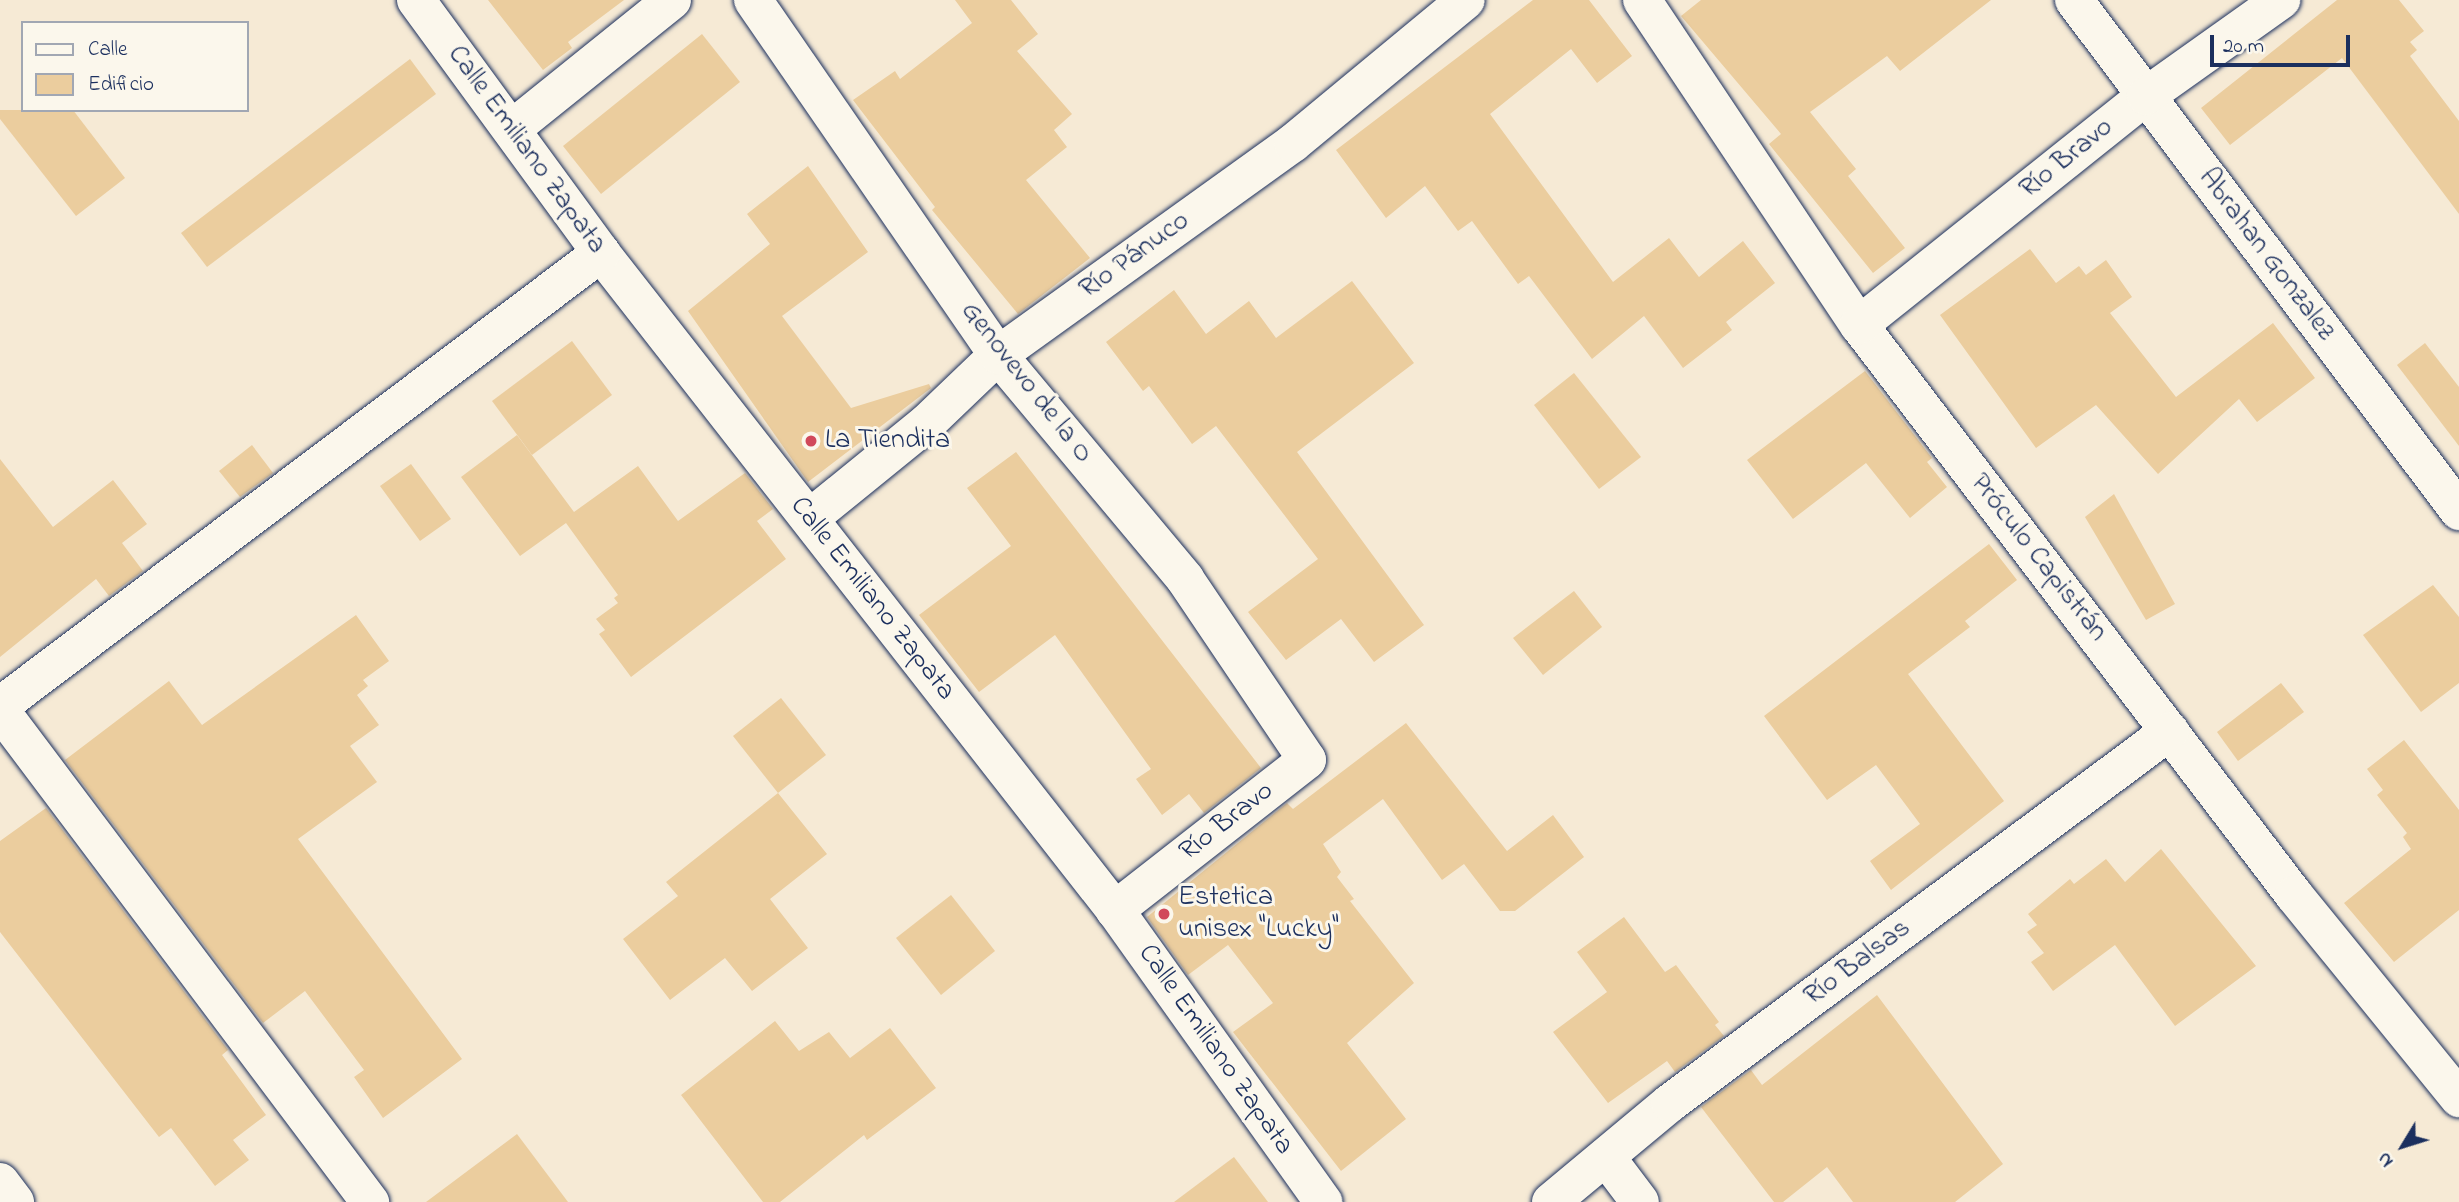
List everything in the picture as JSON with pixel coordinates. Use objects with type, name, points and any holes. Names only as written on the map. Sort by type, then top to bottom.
[{"type":"street","name":"Calle Emiliano Zapata","points":[[416,0],[513,128],[601,253],[1115,910],[1323,1202]]},
{"type":"street","points":[[513,128],[672,0]]},
{"type":"street","name":"Genovevo de la O","points":[[753,0],[998,355],[1185,579],[1307,760]]},
{"type":"street","name":"Río Pánuco","points":[[810,518],[927,423],[998,355],[1293,142],[1466,0]]},
{"type":"street","name":"Próculo Capistrán","points":[[1642,0],[1859,326],[2294,895],[2459,1098]]},
{"type":"street","name":"Abrahan Gonzalez","points":[[2074,0],[2457,505]]},
{"type":"street","name":"Río Bravo","points":[[1859,326],[2146,96],[2281,0]]},
{"type":"street","points":[[370,1202],[0,708],[601,253]]},
{"type":"street","name":"Río Balsas","points":[[1551,1202],[1670,1103],[2171,731]]},
{"type":"street","name":"Río Bravo","points":[[1115,910],[1307,760]]},
{"type":"street","points":[[1606,1157],[1640,1202]]},
{"type":"street","points":[[0,1182],[15,1202]]},
{"type":"building","points":[[488,0],[624,0],[568,42],[572,48],[543,70]]},
{"type":"building","points":[[955,0],[1011,0],[1038,34],[1017,51],[1072,114],[1054,130],[1067,147],[1026,180],[1090,258],[1018,314],[932,210],[935,207],[853,100],[895,71],[900,79],[972,23]]},
{"type":"building","points":[[1533,0],[1589,0],[1632,56],[1597,83],[1571,49],[1490,114],[1613,282],[1669,238],[1699,277],[1743,241],[1775,283],[1726,322],[1732,330],[1683,368],[1644,316],[1592,359],[1529,276],[1518,284],[1472,221],[1458,231],[1425,186],[1386,218],[1336,150]]},
{"type":"building","points":[[1701,0],[1991,0],[1900,71],[1887,56],[1810,112],[1856,169],[1848,176],[1905,248],[1873,273],[1769,144],[1781,134],[1681,16]]},
{"type":"building","points":[[2337,0],[2399,0],[2424,31],[2410,42],[2417,50],[2410,56],[2459,121],[2459,214],[2342,58],[2230,145],[2201,108]]},
{"type":"building","points":[[702,34],[740,82],[601,194],[563,146]]},
{"type":"building","points":[[410,59],[436,94],[207,267],[181,233]]},
{"type":"building","points":[[0,110],[75,112],[125,178],[76,216],[0,119]]},
{"type":"building","points":[[808,166],[868,252],[782,316],[851,408],[929,384],[931,388],[808,482],[688,311],[770,244],[747,214]]},
{"type":"building","points":[[2030,249],[2056,283],[2079,266],[2086,275],[2106,260],[2132,297],[2110,313],[2176,397],[2273,323],[2315,378],[2257,422],[2239,399],[2158,474],[2096,405],[2036,448],[1940,315]]},
{"type":"building","points":[[1352,281],[1414,363],[1297,452],[1424,625],[1374,662],[1341,619],[1286,660],[1248,612],[1318,559],[1216,426],[1192,444],[1149,386],[1143,391],[1106,342],[1174,290],[1206,334],[1249,301],[1276,338]]},
{"type":"building","points":[[572,341],[612,395],[532,455],[492,401]]},
{"type":"building","points":[[2425,343],[2459,387],[2459,446],[2397,365]]},
{"type":"building","points":[[1865,371],[1932,458],[1927,462],[1947,487],[1910,518],[1866,463],[1793,519],[1747,460]]},
{"type":"building","points":[[1574,373],[1641,457],[1599,489],[1534,405]]},
{"type":"building","points":[[517,435],[574,512],[638,466],[678,521],[745,473],[773,509],[757,521],[786,559],[631,677],[599,634],[605,630],[596,619],[618,603],[614,598],[618,595],[566,523],[520,556],[461,477]]},
{"type":"building","points":[[252,445],[273,473],[240,497],[219,471]]},
{"type":"building","points":[[1016,452],[1261,768],[1204,813],[1189,794],[1162,815],[1136,779],[1151,769],[1055,635],[979,692],[919,615],[1011,546],[967,488]]},
{"type":"building","points":[[0,459],[53,527],[113,480],[147,524],[122,543],[143,571],[109,596],[96,579],[0,657]]},
{"type":"building","points":[[411,464],[451,519],[420,541],[380,486]]},
{"type":"building","points":[[2114,494],[2175,604],[2146,620],[2085,517]]},
{"type":"building","points":[[1989,544],[2017,580],[1965,621],[1970,627],[1908,674],[2004,801],[1891,890],[1870,861],[1920,824],[1876,765],[1827,800],[1764,716]]},
{"type":"building","points":[[2433,585],[2459,617],[2459,683],[2421,712],[2363,635]]},
{"type":"building","points":[[1574,591],[1602,627],[1543,675],[1513,638]]},
{"type":"building","points":[[356,615],[389,661],[363,680],[368,686],[357,695],[379,725],[350,746],[377,782],[298,839],[462,1059],[383,1118],[354,1077],[364,1070],[305,991],[263,1023],[65,760],[169,681],[202,725]]},
{"type":"building","points":[[2281,683],[2304,712],[2238,761],[2217,732]]},
{"type":"building","points":[[781,698],[826,755],[778,793],[733,736]]},
{"type":"building","points":[[1406,723],[1507,851],[1553,815],[1584,857],[1515,911],[1500,911],[1464,864],[1442,880],[1383,799],[1323,844],[1341,872],[1337,877],[1354,899],[1350,901],[1414,983],[1347,1043],[1406,1119],[1341,1171],[1233,1032],[1273,1003],[1228,945],[1188,975],[1147,917],[1287,803],[1293,809]]},
{"type":"building","points":[[2404,740],[2459,810],[2459,910],[2394,962],[2344,903],[2411,849],[2403,837],[2407,833],[2377,795],[2383,790],[2367,769]]},
{"type":"building","points":[[778,793],[827,854],[770,899],[808,948],[752,991],[725,958],[670,1000],[623,939],[678,896],[666,882]]},
{"type":"building","points":[[46,808],[228,1050],[222,1055],[266,1115],[233,1140],[249,1160],[215,1186],[171,1128],[159,1137],[0,932],[0,841]]},
{"type":"building","points":[[2161,849],[2256,966],[2175,1026],[2115,945],[2053,991],[2031,962],[2044,953],[2027,932],[2037,925],[2028,914],[2070,879],[2074,884],[2106,859],[2125,882]]},
{"type":"building","points":[[951,895],[995,951],[941,995],[896,938]]},
{"type":"building","points":[[1624,917],[1665,972],[1676,965],[1719,1022],[1715,1025],[1724,1036],[1675,1072],[1667,1061],[1608,1103],[1553,1032],[1607,992],[1577,952]]},
{"type":"building","points":[[1877,995],[2003,1164],[1955,1202],[1853,1202],[1827,1167],[1783,1202],[1774,1202],[1701,1107],[1751,1070],[1762,1085]]},
{"type":"building","points":[[775,1021],[799,1051],[829,1032],[850,1058],[890,1028],[936,1088],[867,1140],[864,1135],[780,1202],[763,1202],[681,1095]]},
{"type":"building","points":[[517,1134],[568,1202],[426,1202]]},
{"type":"building","points":[[1234,1157],[1268,1202],[1174,1202]]},
{"type":"place","name":"La Tiendita","points":[[811,441]]},
{"type":"place","name":"Estetica unisex \"Lucky\"","points":[[1164,914]]}]
